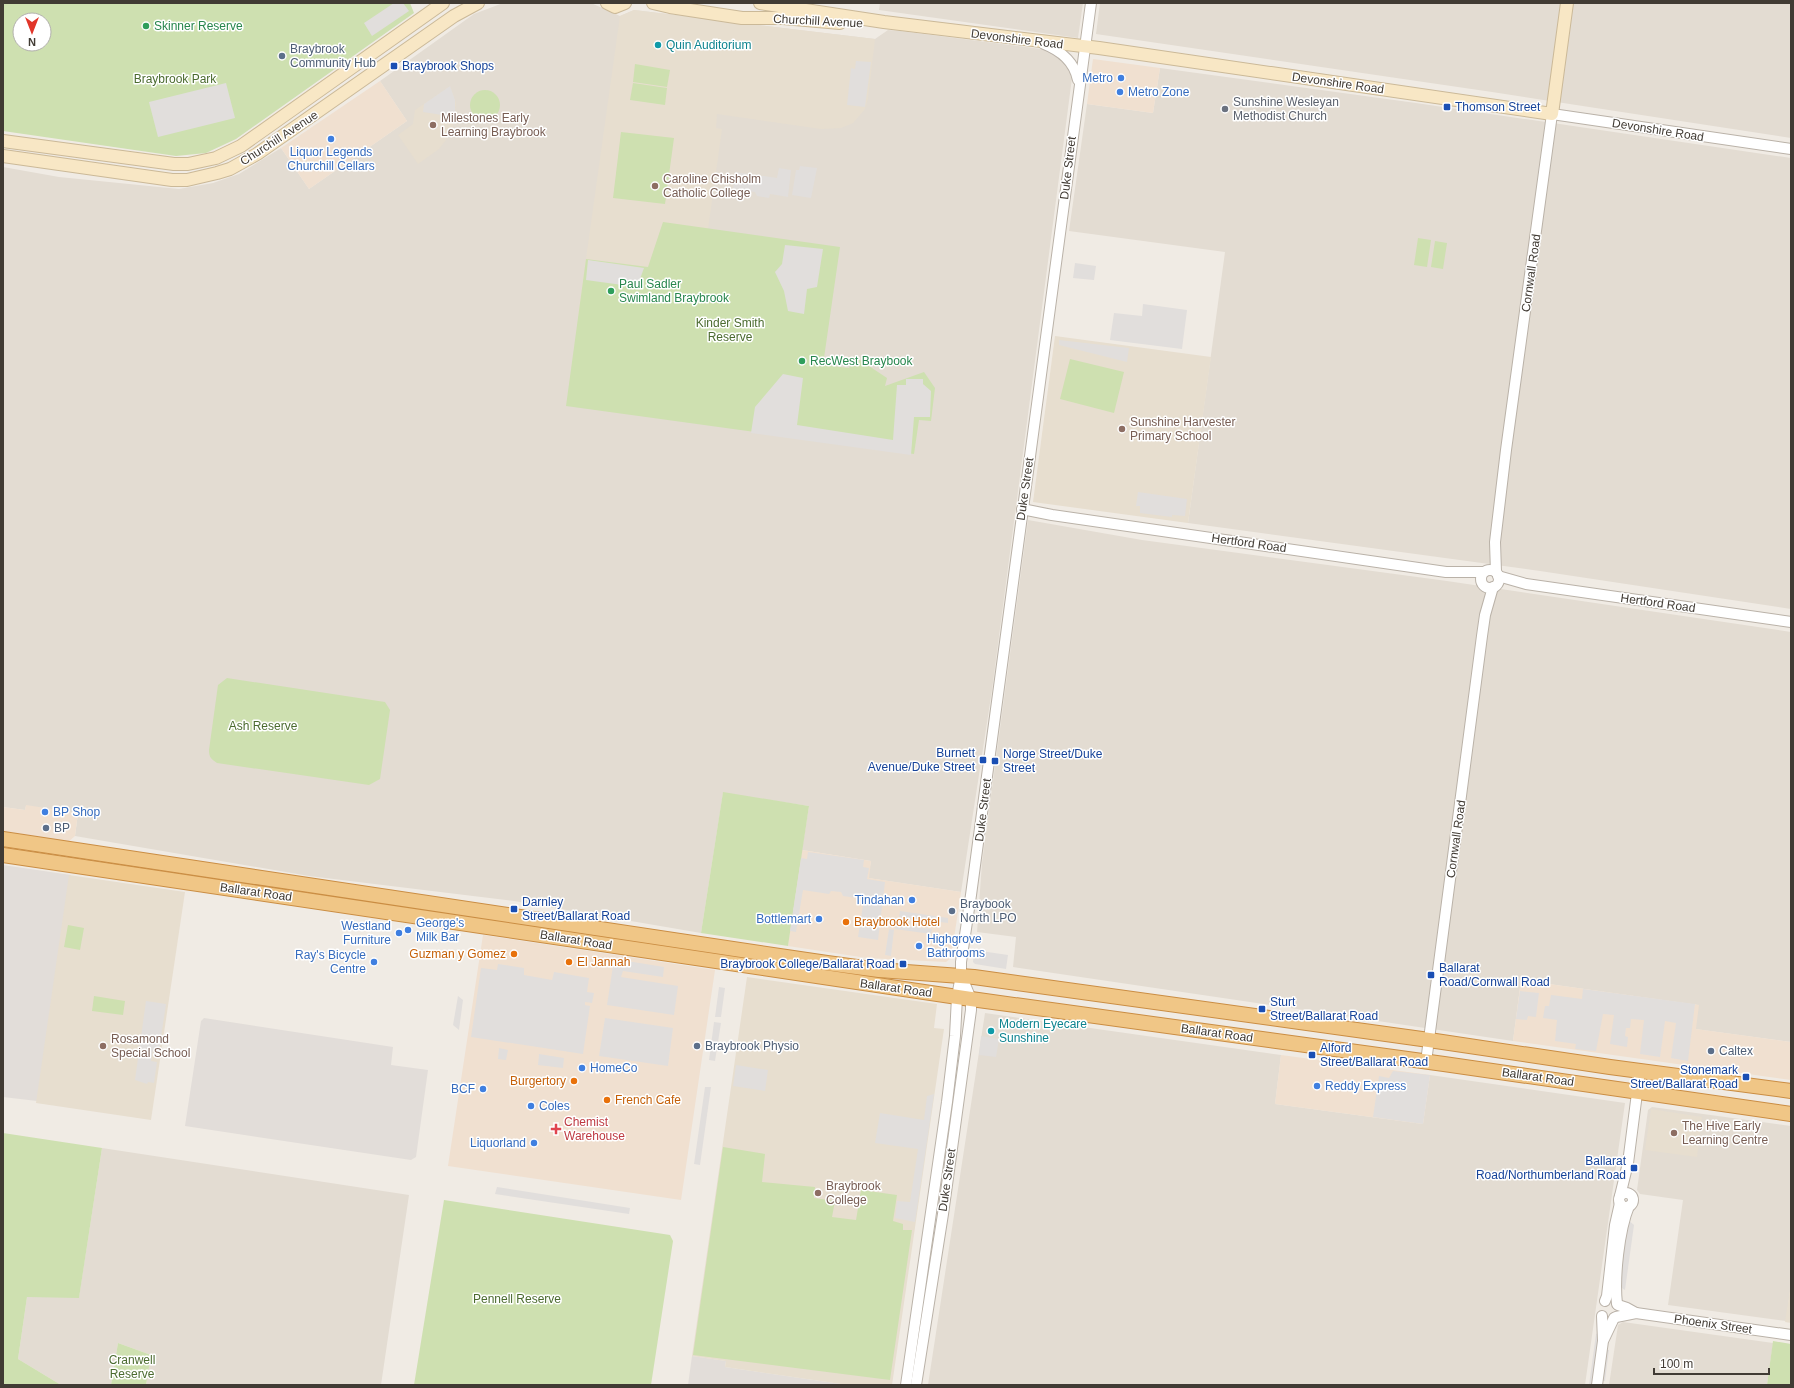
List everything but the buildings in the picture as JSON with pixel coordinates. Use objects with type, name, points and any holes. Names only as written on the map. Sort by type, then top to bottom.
[{"type":"highway","name":"Ballarat Road","points":[[3,839],[740,951],[879,970],[961,975],[1429,1040],[1610,1067],[1791,1091]]},
{"type":"highway","name":"Ballarat Road","points":[[3,854],[964,998],[1791,1114]]},
{"type":"main road","name":"Churchill Avenue","points":[[3,140],[159,164],[188,164],[216,158],[231,151],[290,111],[442,3]]},
{"type":"main road","points":[[607,3],[615,7],[626,3]]},
{"type":"main road","name":"Churchill Avenue","points":[[653,3],[670,8],[742,18],[783,18],[851,24],[884,22]]},
{"type":"main road","name":"Churchill Avenue","points":[[760,3],[884,22]]},
{"type":"main road","name":"Cornwall Road","points":[[1552,114],[1567,3]]},
{"type":"main road","name":"Churchill Avenue","points":[[3,156],[155,179],[187,180],[230,169],[257,154],[473,4]]},
{"type":"main road","name":"Devonshire Road","points":[[884,22],[1085,47],[1552,114]]},
{"type":"main road","points":[[413,23],[426,37]]},
{"type":"main road","points":[[290,111],[288,119],[292,130]]},
{"type":"main road","points":[[55,164],[58,149]]},
{"type":"street","name":"Duke Street","points":[[916,1385],[944,1207],[967,1040],[961,975],[962,948],[971,895],[1091,3]]},
{"type":"street","points":[[1039,42],[1054,48],[1072,63],[1079,84]]},
{"type":"street","name":"Devonshire Road","points":[[1552,114],[1791,149]]},
{"type":"street","name":"Cornwall Road","points":[[1426,1062],[1552,114]]},
{"type":"street","name":"Hertford Road","points":[[1022,511],[1791,622]]},
{"type":"street","name":"Duke Street","points":[[906,1385],[955,1036],[964,998],[961,975]]},
{"type":"street","points":[[1603,1340],[1618,1312],[1616,1277],[1624,1219],[1628,1162],[1640,1070]]},
{"type":"street","points":[[1597,1385],[1603,1340],[1600,1307],[1607,1296],[1615,1225],[1625,1201]]},
{"type":"street","points":[[1605,1301],[1611,1300],[1617,1305]]},
{"type":"street","name":"Phoenix Street","points":[[1617,1305],[1628,1308],[1636,1313]]},
{"type":"street","name":"Phoenix Street","points":[[1615,1317],[1636,1313],[1791,1335]]},
{"type":"street","points":[[1602,1316],[1608,1319],[1615,1317]]},
{"type":"shaded area","points":[[394,3],[403,3],[409,11],[372,36],[364,23]]},
{"type":"shaded area","points":[[503,3],[591,3],[620,16],[634,10],[875,39],[888,30],[900,31],[1041,49],[1066,62],[1072,78],[992,690],[961,892],[868,878],[871,861],[802,850],[809,806],[723,793],[701,933],[514,901],[309,876],[75,836],[78,813],[26,806],[25,810],[3,807],[3,167],[59,177],[179,189],[213,183],[239,174],[281,148],[309,189],[407,121],[380,81],[474,14]]},
{"type":"shaded area","points":[[880,3],[1083,3],[1078,38],[879,10]]},
{"type":"shaded area","points":[[1100,3],[1791,3],[1791,138],[1492,92],[1096,34]]},
{"type":"shaded area","name":"Caroline Chisholm Catholic College","points":[[634,10],[875,39],[868,98],[865,109],[853,123],[841,128],[821,129],[717,114],[716,128],[722,129],[708,229],[663,223],[630,323],[578,316],[620,16]]},
{"type":"shaded area","points":[[1093,59],[1160,68],[1153,113],[1087,104]]},
{"type":"shaded area","points":[[856,61],[871,62],[865,107],[847,105],[851,68],[855,69]]},
{"type":"shaded area","points":[[1160,68],[1416,103],[1791,158],[1791,609],[1540,571],[1188,523],[1225,252],[1069,231],[1087,104],[1153,113]]},
{"type":"shaded area","points":[[380,81],[407,121],[309,189],[281,148]]},
{"type":"shaded area","points":[[226,83],[235,118],[158,137],[149,102]]},
{"type":"shaded area","name":"Milestones Early Learning Braybrook","points":[[450,86],[456,103],[453,126],[446,140],[439,149],[418,164],[398,135],[413,124],[415,110]]},
{"type":"shaded area","points":[[450,86],[455,100],[455,117],[423,112],[424,104]]},
{"type":"shaded area","points":[[800,166],[817,168],[811,198],[792,195],[796,170],[799,170]]},
{"type":"shaded area","points":[[779,168],[791,170],[788,197],[770,194],[769,198],[757,196],[755,192],[733,189],[735,172],[777,178]]},
{"type":"shaded area","points":[[785,245],[823,249],[817,287],[807,289],[804,314],[788,311],[784,291],[775,272],[782,264]]},
{"type":"shaded area","points":[[588,260],[644,268],[637,287],[586,280]]},
{"type":"shaded area","points":[[1075,263],[1096,266],[1094,280],[1073,278]]},
{"type":"shaded area","points":[[1143,304],[1187,310],[1182,349],[1110,340],[1114,313],[1142,316]]},
{"type":"shaded area","name":"Sunshine Harvester Primary School","points":[[1055,336],[1211,357],[1188,523],[1033,502]]},
{"type":"shaded area","points":[[1059,340],[1129,348],[1127,362],[1059,345]]},
{"type":"shaded area","points":[[783,374],[803,378],[797,425],[893,440],[897,385],[906,385],[906,379],[923,379],[923,384],[931,391],[930,417],[914,417],[911,455],[751,433],[755,407]]},
{"type":"shaded area","points":[[1138,492],[1187,499],[1185,516],[1172,515],[1172,517],[1140,513],[1140,506],[1136,506]]},
{"type":"shaded area","points":[[1028,520],[1142,540],[1447,581],[1791,632],[1791,1042],[1695,1029],[1698,1005],[1521,980],[1513,1041],[1013,967],[1016,937],[977,932],[982,863]]},
{"type":"shaded area","points":[[26,805],[78,813],[75,836],[68,842],[3,831],[3,807],[25,810]]},
{"type":"shaded area","points":[[802,850],[871,861],[869,878],[961,892],[951,958],[946,962],[867,958],[788,946]]},
{"type":"shaded area","points":[[808,852],[864,860],[863,867],[869,868],[867,879],[885,882],[878,940],[858,937],[864,899],[843,896],[841,892],[831,891],[829,894],[803,890],[796,932],[790,931],[801,858],[807,859]]},
{"type":"shaded area","points":[[3,865],[71,875],[37,1101],[3,1097]]},
{"type":"shaded area","name":"Rosamond Special School","points":[[69,875],[185,892],[151,1120],[36,1103]]},
{"type":"shaded area","points":[[900,911],[948,918],[948,923],[899,917]]},
{"type":"shaded area","points":[[896,925],[932,929],[931,934],[895,929]]},
{"type":"shaded area","points":[[889,929],[894,930],[891,956],[885,955]]},
{"type":"shaded area","name":"HomeCo","points":[[483,935],[715,970],[681,1200],[448,1166]]},
{"type":"shaded area","points":[[974,950],[1008,955],[1006,969],[975,964],[973,962]]},
{"type":"shaded area","points":[[621,960],[664,967],[663,977],[623,971],[621,977],[678,986],[674,1015],[607,1005],[613,966],[619,967]]},
{"type":"shaded area","points":[[498,964],[524,968],[524,975],[552,980],[554,972],[589,978],[587,992],[594,993],[592,1003],[585,1002],[585,1005],[590,1006],[583,1054],[471,1037],[481,968],[497,970]]},
{"type":"shaded area","name":"Braybrook College","points":[[747,977],[937,1004],[934,1028],[944,1029],[892,1385],[848,1385],[725,1367],[726,1361],[692,1356]]},
{"type":"shaded area","points":[[1521,980],[1699,1005],[1696,1029],[1791,1042],[1791,1080],[1513,1041]]},
{"type":"shaded area","points":[[719,987],[725,988],[721,1017],[715,1017]]},
{"type":"shaded area","points":[[1583,989],[1695,1004],[1688,1061],[1671,1058],[1676,1023],[1665,1021],[1660,1057],[1640,1054],[1644,1020],[1631,1019],[1630,1028],[1626,1028],[1625,1036],[1628,1037],[1627,1047],[1610,1044],[1614,1015],[1603,1014],[1596,1051],[1575,1049],[1576,1044],[1555,1041],[1557,1020],[1543,1018],[1545,1006],[1549,1006],[1551,995],[1582,999]]},
{"type":"shaded area","points":[[1520,991],[1539,993],[1536,1017],[1528,1016],[1527,1020],[1516,1019]]},
{"type":"shaded area","points":[[458,996],[463,1000],[459,1030],[453,1025]]},
{"type":"shaded area","points":[[146,1001],[166,1004],[159,1050],[153,1050],[151,1061],[157,1062],[154,1083],[148,1082],[147,1084],[135,1080]]},
{"type":"shaded area","points":[[985,1013],[1281,1055],[1275,1104],[1423,1124],[1430,1075],[1625,1103],[1585,1385],[928,1385]]},
{"type":"shaded area","points":[[204,1018],[393,1047],[391,1065],[428,1070],[416,1157],[411,1160],[185,1126],[201,1021]]},
{"type":"shaded area","points":[[605,1018],[673,1028],[668,1066],[599,1056]]},
{"type":"shaded area","points":[[714,1022],[721,1023],[715,1061],[709,1060]]},
{"type":"shaded area","points":[[981,1036],[999,1039],[996,1057],[979,1055]]},
{"type":"shaded area","points":[[499,1048],[508,1050],[506,1060],[498,1059]]},
{"type":"shaded area","points":[[539,1054],[564,1058],[563,1068],[538,1065]]},
{"type":"shaded area","points":[[1281,1055],[1430,1075],[1423,1124],[1275,1104]]},
{"type":"shaded area","points":[[736,1065],[768,1070],[765,1091],[733,1086]]},
{"type":"shaded area","points":[[1393,1071],[1430,1075],[1423,1124],[1373,1117],[1379,1076],[1389,1078]]},
{"type":"shaded area","points":[[705,1087],[711,1087],[700,1165],[694,1164]]},
{"type":"shaded area","points":[[934,1094],[915,1222],[895,1218],[897,1201],[910,1202],[918,1149],[875,1143],[880,1113],[924,1120],[927,1096]]},
{"type":"shaded area","points":[[1652,1107],[1791,1126],[1791,1284],[1786,1321],[1668,1305],[1683,1200],[1640,1194],[1637,1190],[1648,1110]]},
{"type":"shaded area","name":"The Hive Early Learning Centre","points":[[1651,1109],[1702,1117],[1697,1157],[1645,1150]]},
{"type":"shaded area","points":[[102,1148],[409,1195],[381,1385],[146,1385],[151,1355],[118,1343],[111,1385],[61,1385],[18,1359],[27,1297],[79,1297]]},
{"type":"shaded area","points":[[497,1187],[630,1208],[629,1214],[495,1194]]},
{"type":"shaded area","points":[[1628,1220],[1634,1225],[1625,1290],[1619,1286]]},
{"type":"shaded area","points":[[1791,1284],[1791,1323],[1785,1322]]},
{"type":"shaded area","points":[[1623,1322],[1773,1343],[1767,1385],[1609,1385],[1618,1325]]},
{"type":"shaded area","points":[[1600,1332],[1592,1385],[1589,1385],[1596,1334]]},
{"type":"shaded area","points":[[1607,1350],[1609,1350],[1605,1381],[1602,1381]]},
{"type":"shaded area","points":[[692,1356],[726,1361],[725,1367],[848,1385],[688,1385]]},
{"type":"green space","name":"Braybrook Park","points":[[3,3],[410,3],[414,13],[236,139],[206,153],[176,156],[3,131]]},
{"type":"green space","points":[[635,64],[670,70],[667,87],[633,82]]},
{"type":"green space","points":[[633,83],[667,88],[665,105],[630,100]]},
{"type":"green space","points":[[485,90],[496,94],[500,105],[496,116],[485,120],[474,116],[470,105],[474,94]]},
{"type":"green space","points":[[621,132],[674,138],[665,204],[613,198]]},
{"type":"green space","name":"Kinder Smith Reserve","points":[[663,222],[840,247],[823,365],[849,368],[854,356],[887,378],[885,386],[924,372],[935,388],[931,421],[919,420],[914,454],[566,406],[586,259],[648,267]]},
{"type":"green space","points":[[1418,238],[1431,240],[1427,267],[1414,265]]},
{"type":"green space","points":[[1435,241],[1447,243],[1443,269],[1431,267]]},
{"type":"green space","points":[[1070,359],[1124,372],[1114,413],[1060,399]]},
{"type":"green space","name":"Ash Reserve","points":[[227,678],[385,702],[390,710],[380,779],[369,785],[217,763],[211,758],[209,750],[218,685]]},
{"type":"green space","points":[[723,792],[809,806],[788,946],[701,933]]},
{"type":"green space","points":[[68,925],[84,928],[80,950],[64,947]]},
{"type":"green space","points":[[94,996],[125,1001],[123,1015],[92,1011]]},
{"type":"green space","points":[[3,1133],[102,1148],[79,1298],[27,1297],[18,1359],[61,1385],[3,1385]]},
{"type":"green space","points":[[723,1147],[765,1154],[762,1182],[815,1187],[814,1198],[835,1201],[832,1217],[856,1220],[861,1190],[897,1195],[893,1221],[903,1224],[903,1230],[912,1230],[890,1380],[693,1355]]},
{"type":"green space","name":"Pennell Reserve","points":[[444,1200],[670,1235],[673,1241],[651,1385],[414,1385]]},
{"type":"green space","points":[[1773,1341],[1791,1344],[1791,1385],[1767,1385]]},
{"type":"green space","name":"Cranwell Reserve","points":[[118,1343],[151,1355],[146,1385],[111,1385]]},
{"type":"place","name":"Skinner Reserve","points":[[146,26]]},
{"type":"place","name":"Quin Auditorium","points":[[658,45]]},
{"type":"place","name":"Braybrook Community Hub","points":[[282,56]]},
{"type":"place","name":"Braybrook Shops","points":[[394,66]]},
{"type":"place","name":"Metro","points":[[1121,78]]},
{"type":"place","name":"Metro Zone","points":[[1120,92]]},
{"type":"place","name":"Thomson Street","points":[[1447,107]]},
{"type":"place","name":"Sunshine Wesleyan Methodist Church","points":[[1225,109]]},
{"type":"place","name":"Milestones Early Learning Braybrook","points":[[433,125]]},
{"type":"place","name":"Liquor Legends Churchill Cellars","points":[[331,139]]},
{"type":"place","name":"Caroline Chisholm Catholic College","points":[[655,186]]},
{"type":"place","name":"Paul Sadler Swimland Braybrook","points":[[611,291]]},
{"type":"place","name":"RecWest Braybook","points":[[802,361]]},
{"type":"place","name":"Sunshine Harvester Primary School","points":[[1122,429]]},
{"type":"place","name":"Burnett Avenue/Duke Street","points":[[983,760]]},
{"type":"place","name":"Norge Street/Duke Street","points":[[995,761]]},
{"type":"place","name":"BP Shop","points":[[45,812]]},
{"type":"place","name":"BP","points":[[46,828]]},
{"type":"place","name":"Tindahan","points":[[912,900]]},
{"type":"place","name":"Darnley Street/Ballarat Road","points":[[514,909]]},
{"type":"place","name":"Braybook North LPO","points":[[952,911]]},
{"type":"place","name":"Bottlemart","points":[[819,919]]},
{"type":"place","name":"Braybrook Hotel","points":[[846,922]]},
{"type":"place","name":"George's Milk Bar","points":[[408,930]]},
{"type":"place","name":"Westland Furniture","points":[[399,933]]},
{"type":"place","name":"Highgrove Bathrooms","points":[[919,946]]},
{"type":"place","name":"Guzman y Gomez","points":[[514,954]]},
{"type":"place","name":"Ray's Bicycle Centre","points":[[374,962]]},
{"type":"place","name":"El Jannah","points":[[569,962]]},
{"type":"place","name":"Braybrook College/Ballarat Road","points":[[903,964]]},
{"type":"place","name":"Ballarat Road/Cornwall Road","points":[[1431,975]]},
{"type":"place","name":"Sturt Street/Ballarat Road","points":[[1262,1009]]},
{"type":"place","name":"Modern Eyecare Sunshine","points":[[991,1031]]},
{"type":"place","name":"Rosamond Special School","points":[[103,1046]]},
{"type":"place","name":"Braybrook Physio","points":[[697,1046]]},
{"type":"place","name":"Caltex","points":[[1711,1051]]},
{"type":"place","name":"Alford Street/Ballarat Road","points":[[1312,1055]]},
{"type":"place","name":"HomeCo","points":[[582,1068]]},
{"type":"place","name":"Stonemark Street/Ballarat Road","points":[[1746,1077]]},
{"type":"place","name":"Burgertory","points":[[574,1081]]},
{"type":"place","name":"Reddy Express","points":[[1317,1086]]},
{"type":"place","name":"BCF","points":[[483,1089]]},
{"type":"place","name":"French Cafe","points":[[607,1100]]},
{"type":"place","name":"Coles","points":[[531,1106]]},
{"type":"place","name":"Chemist Warehouse","points":[[556,1129]]},
{"type":"place","name":"The Hive Early Learning Centre","points":[[1674,1133]]},
{"type":"place","name":"Liquorland","points":[[534,1143]]},
{"type":"place","name":"Ballarat Road/Northumberland Road","points":[[1634,1168]]},
{"type":"place","name":"Braybrook College","points":[[818,1193]]}]
